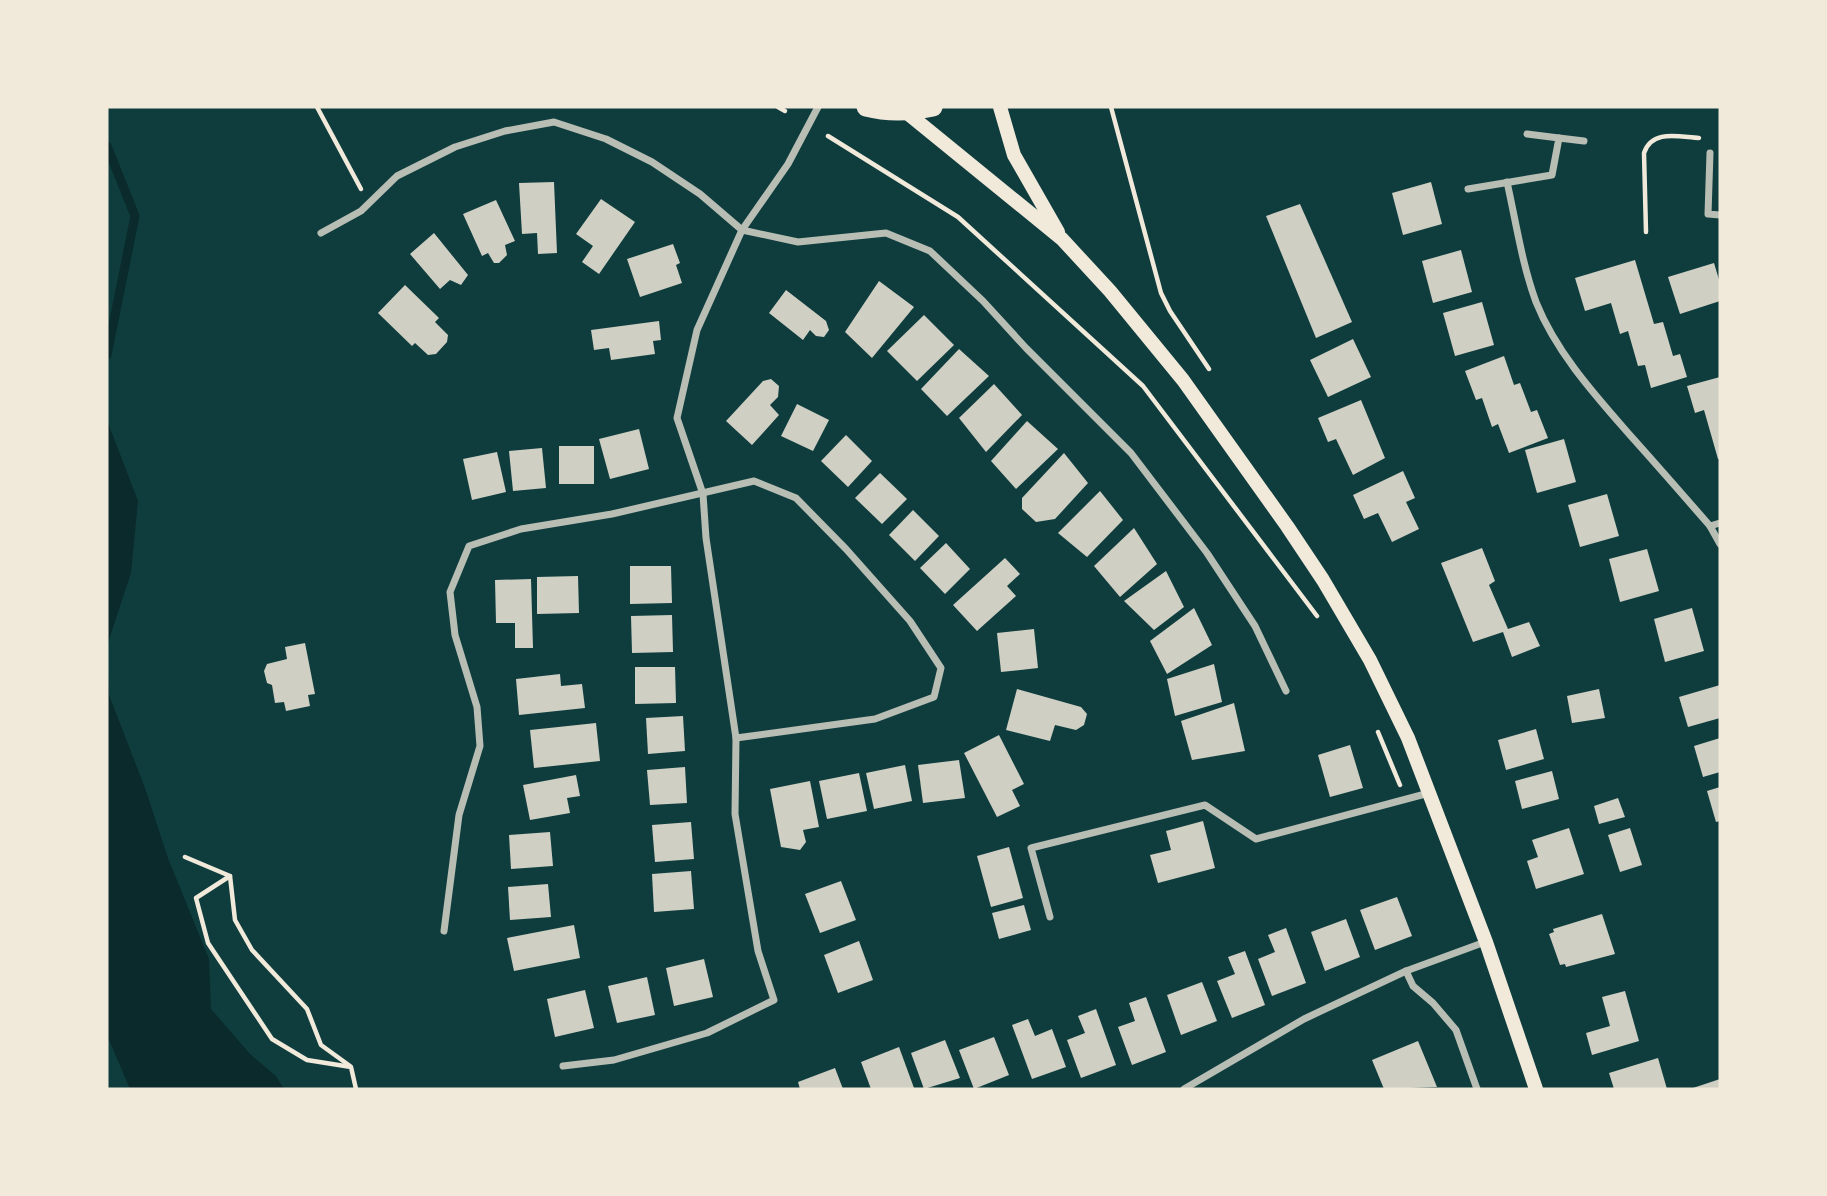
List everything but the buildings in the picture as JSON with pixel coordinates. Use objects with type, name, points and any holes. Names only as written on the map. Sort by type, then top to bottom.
[{"type":"highway","points":[[866,107],[906,112],[933,107]]},
{"type":"main road","points":[[1000,107],[1014,155],[1062,239]]},
{"type":"main road","points":[[906,112],[1062,239],[1110,291],[1183,380],[1287,526],[1370,660],[1408,738],[1486,942],[1536,1089]]},
{"type":"street","points":[[564,1066],[614,1060],[707,1033],[774,1000],[758,951],[735,814],[736,738],[706,538],[703,494],[677,418],[697,330],[741,230],[788,164],[818,107]]},
{"type":"street","points":[[321,233],[361,211],[397,176],[455,146],[505,131],[554,122],[607,139],[652,162],[700,194],[741,230],[798,242],[886,233],[930,251],[983,300],[1026,348],[1131,453],[1207,553],[1255,626],[1286,691]]},
{"type":"street","points":[[1527,134],[1584,141]]},
{"type":"street","points":[[1468,188],[1552,176],[1559,138]]},
{"type":"street","points":[[1710,153],[1708,214],[1720,215]]},
{"type":"street","points":[[1507,182],[1528,276],[1536,301],[1553,336],[1601,402],[1710,526],[1720,544]]},
{"type":"street","points":[[444,932],[459,816],[480,746],[477,707],[455,635],[450,592],[469,546],[521,529],[612,514],[754,481],[796,498],[910,621],[941,668],[934,697],[875,719],[736,738]]},
{"type":"street","points":[[1710,526],[1720,523]]},
{"type":"street","points":[[1050,917],[1031,848],[1205,805],[1256,839],[1430,793]]},
{"type":"street","points":[[1184,1089],[1304,1019],[1406,971],[1486,942]]},
{"type":"street","points":[[1406,971],[1413,986],[1433,1003],[1456,1030],[1477,1089]]},
{"type":"path","points":[[317,107],[360,188],[372,201]]},
{"type":"path","points":[[778,107],[785,111]]},
{"type":"path","points":[[1111,107],[1161,293],[1209,369]]},
{"type":"path","points":[[828,136],[958,217],[1143,386],[1321,621]]},
{"type":"path","points":[[1646,232],[1644,153],[1647,144],[1664,136],[1709,138]]},
{"type":"path","points":[[1374,722],[1401,789]]},
{"type":"path","points":[[185,857],[230,876]]},
{"type":"path","points":[[230,876],[196,898],[208,943],[272,1038],[307,1060],[351,1067]]},
{"type":"path","points":[[230,876],[235,920],[252,950],[307,1009],[321,1045],[351,1067],[356,1089]]},
{"type":"water","points":[[107,420],[138,501],[131,573],[107,646]]},
{"type":"water","points":[[107,646],[109,695],[145,788],[168,858],[209,959],[211,1009],[250,1054],[276,1076],[284,1089],[130,1089],[107,1035]]},
{"type":"waterway","points":[[107,146],[135,216],[107,355]]}]
